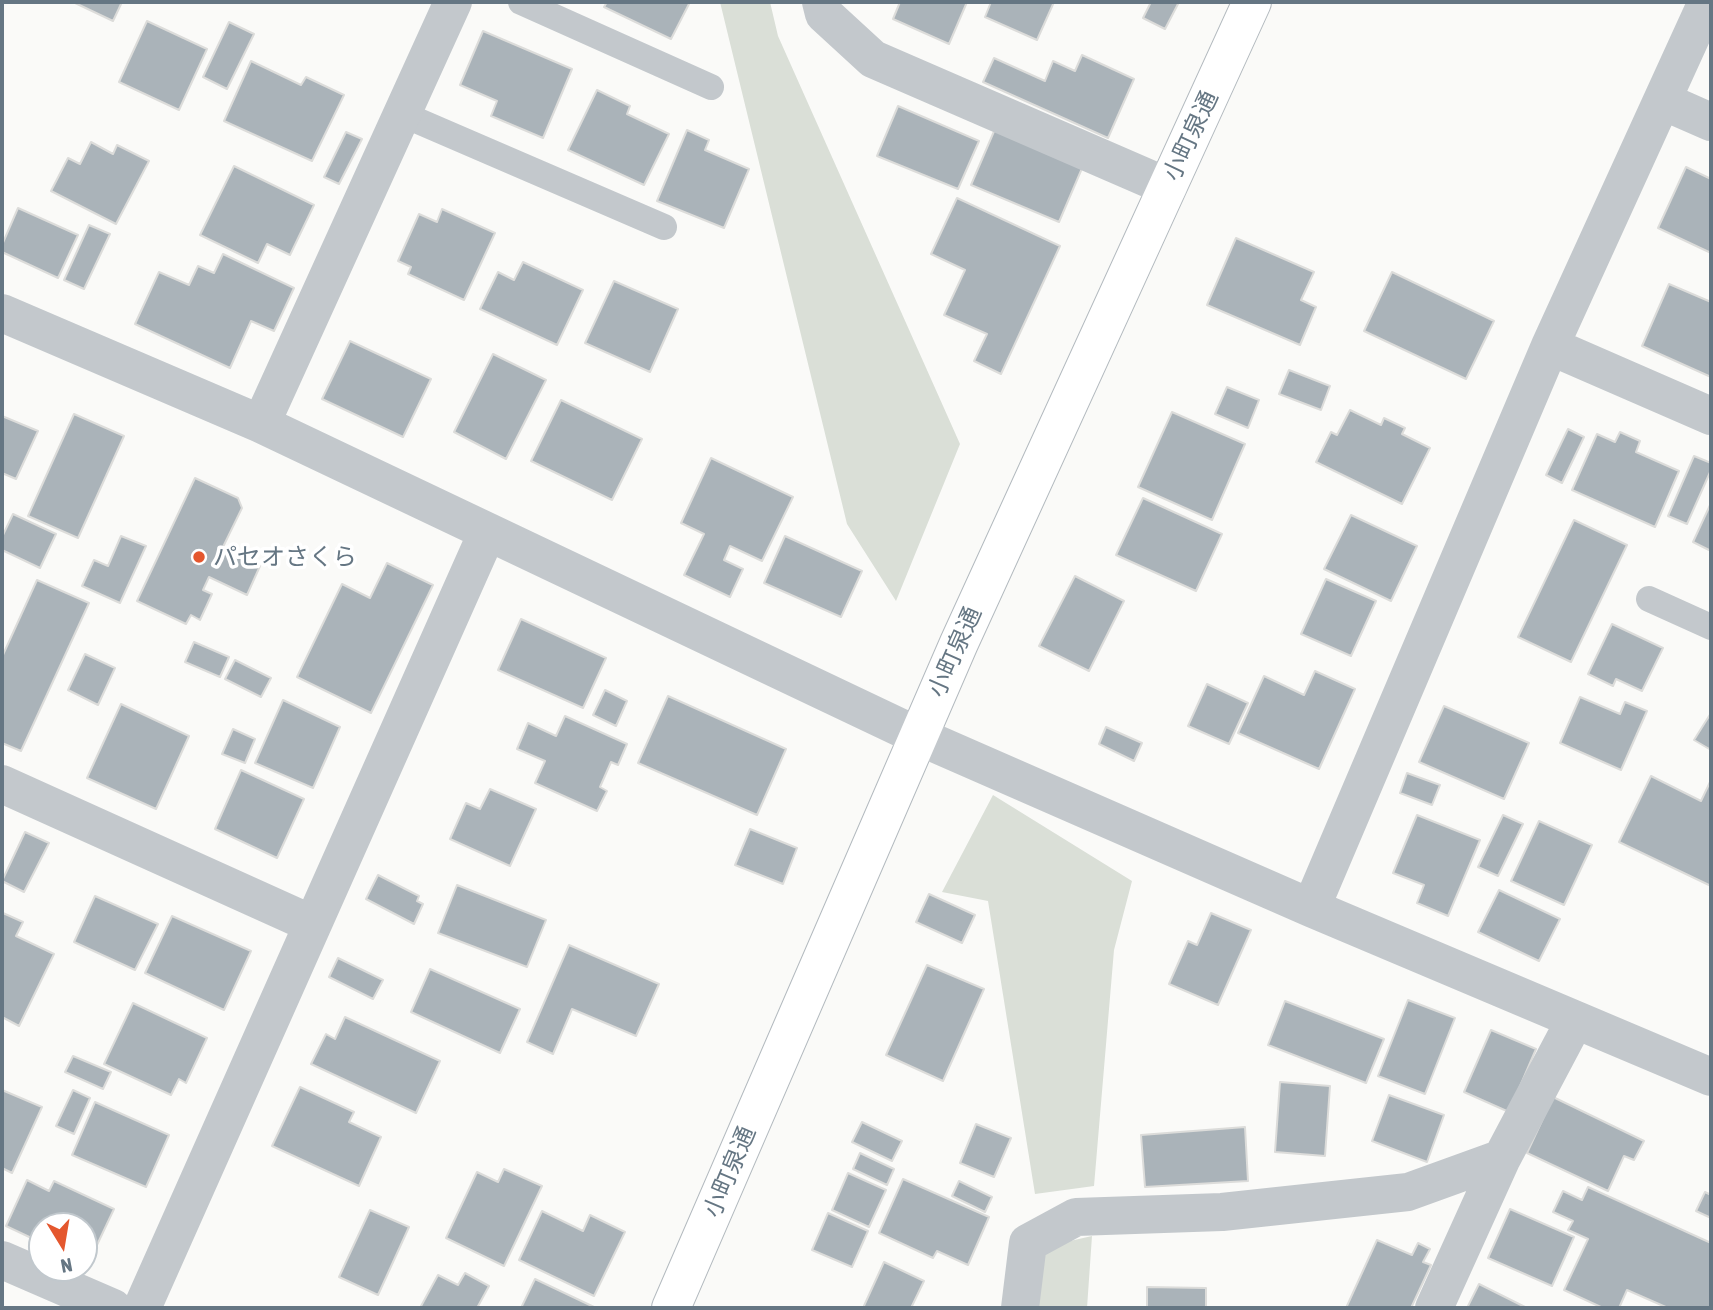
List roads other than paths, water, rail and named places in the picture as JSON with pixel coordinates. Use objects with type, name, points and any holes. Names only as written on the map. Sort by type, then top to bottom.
[{"type":"street","points":[[261,424],[453,2]]},
{"type":"street","points":[[821,2],[824,14],[873,59],[1168,187]]},
{"type":"street","name":"小町泉通","points":[[671,1308],[918,736],[1252,2]]},
{"type":"street","points":[[1311,908],[1550,345],[1707,2]]},
{"type":"street","points":[[1663,101],[1711,122]]},
{"type":"street","points":[[2,313],[261,424],[918,736],[1311,908],[1711,1077]]},
{"type":"street","points":[[1550,345],[1711,416]]},
{"type":"street","points":[[142,1308],[487,533]]},
{"type":"street","points":[[2,784],[312,924]]},
{"type":"street","points":[[1434,1308],[1502,1158],[1574,1020]]},
{"type":"street","points":[[1020,1308],[1028,1242],[1076,1217],[1222,1212],[1408,1192],[1502,1158]]},
{"type":"street","points":[[2,1259],[113,1308]]},
{"type":"lane","points":[[521,2],[711,87]]},
{"type":"lane","points":[[402,114],[664,227]]},
{"type":"lane","points":[[1649,598],[1711,627]]},
{"type":"place","name":"パセオさくら","points":[[199,557]]}]
